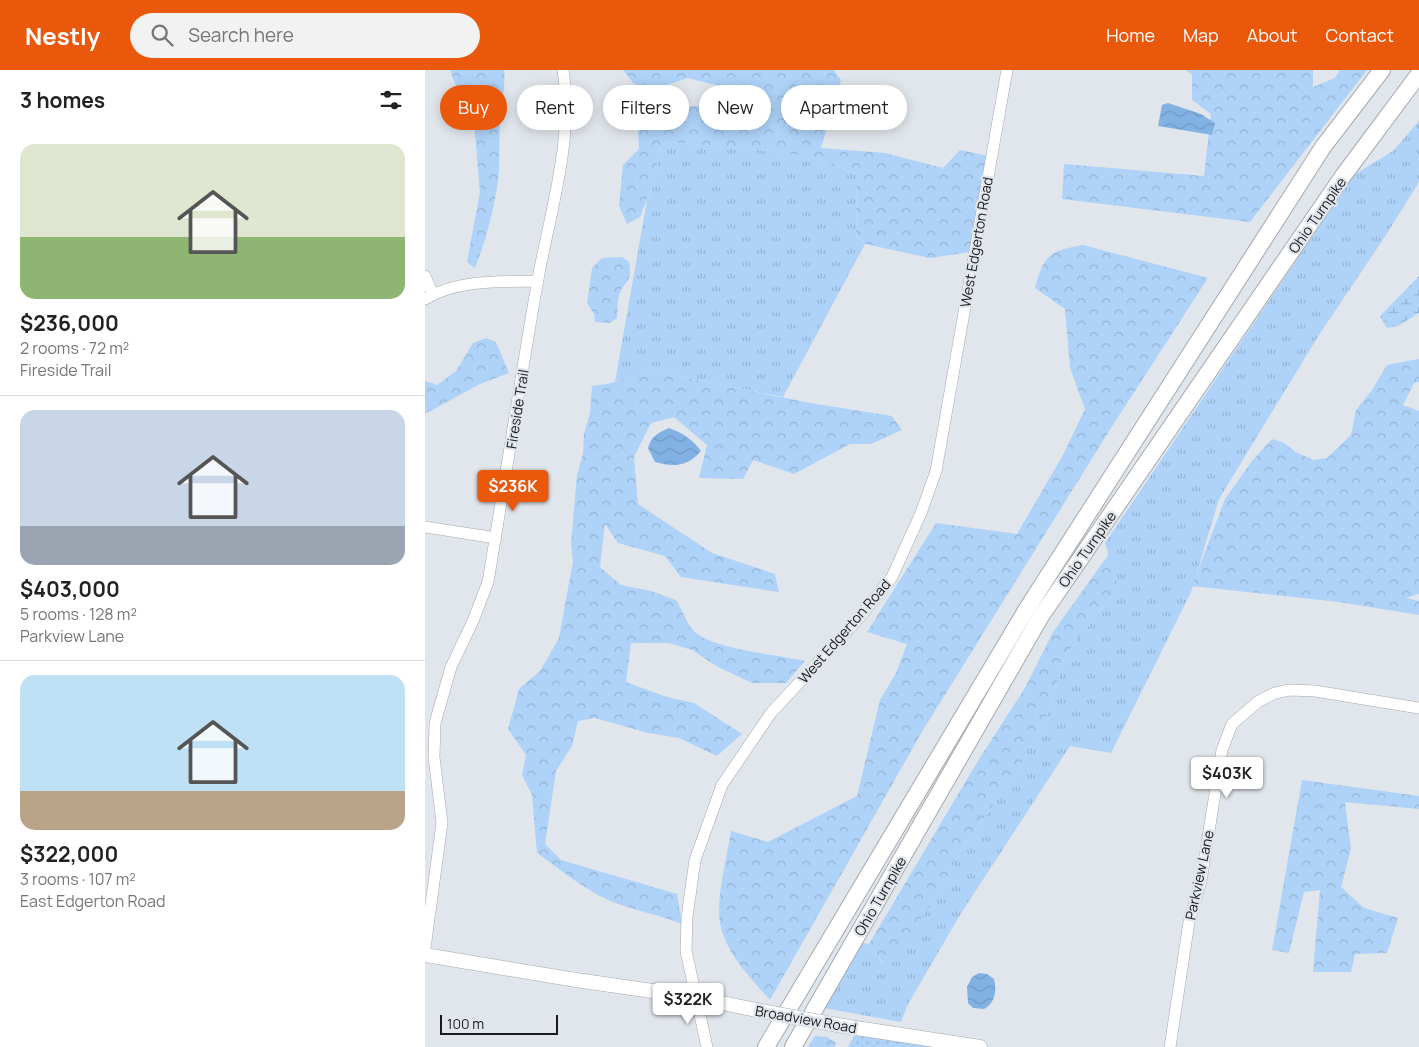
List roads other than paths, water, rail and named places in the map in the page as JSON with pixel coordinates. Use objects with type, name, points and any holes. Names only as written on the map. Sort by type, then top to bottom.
[{"type":"highway","name":"Ohio Turnpike","points":[[766,1047],[1028,607],[1323,147],[1382,70]]},
{"type":"highway","name":"Ohio Turnpike","points":[[793,1047],[1041,616],[1343,176],[1419,74]]},
{"type":"main road","name":"Broadview Road","points":[[425,955],[694,997],[843,1026],[980,1047]]},
{"type":"street","name":"Fireside Trail","points":[[425,948],[441,823],[434,757],[435,723],[451,667],[473,621],[488,582],[538,281],[563,147],[565,84],[563,70]]},
{"type":"street","name":"West Edgerton Road","points":[[707,1047],[694,997],[685,951],[687,917],[695,860],[722,785],[771,714],[859,618],[892,577],[921,513],[936,471],[1007,70]]},
{"type":"street","points":[[425,276],[429,297],[473,283],[538,281]]},
{"type":"street","points":[[425,527],[496,538]]},
{"type":"street","name":"Parkview Lane","points":[[1170,1047],[1189,922],[1201,882],[1222,750],[1232,724],[1259,701],[1290,690],[1315,691],[1419,708]]},
{"type":"water","points":[[1168,103],[1201,114],[1215,123],[1212,135],[1158,126],[1162,105]]},
{"type":"water","points":[[669,428],[687,437],[701,451],[685,463],[668,465],[655,462],[648,448],[649,444],[655,435]]},
{"type":"water","points":[[979,973],[987,974],[994,979],[995,983],[993,1000],[984,1009],[973,1008],[968,1003],[967,987],[972,977]]}]
